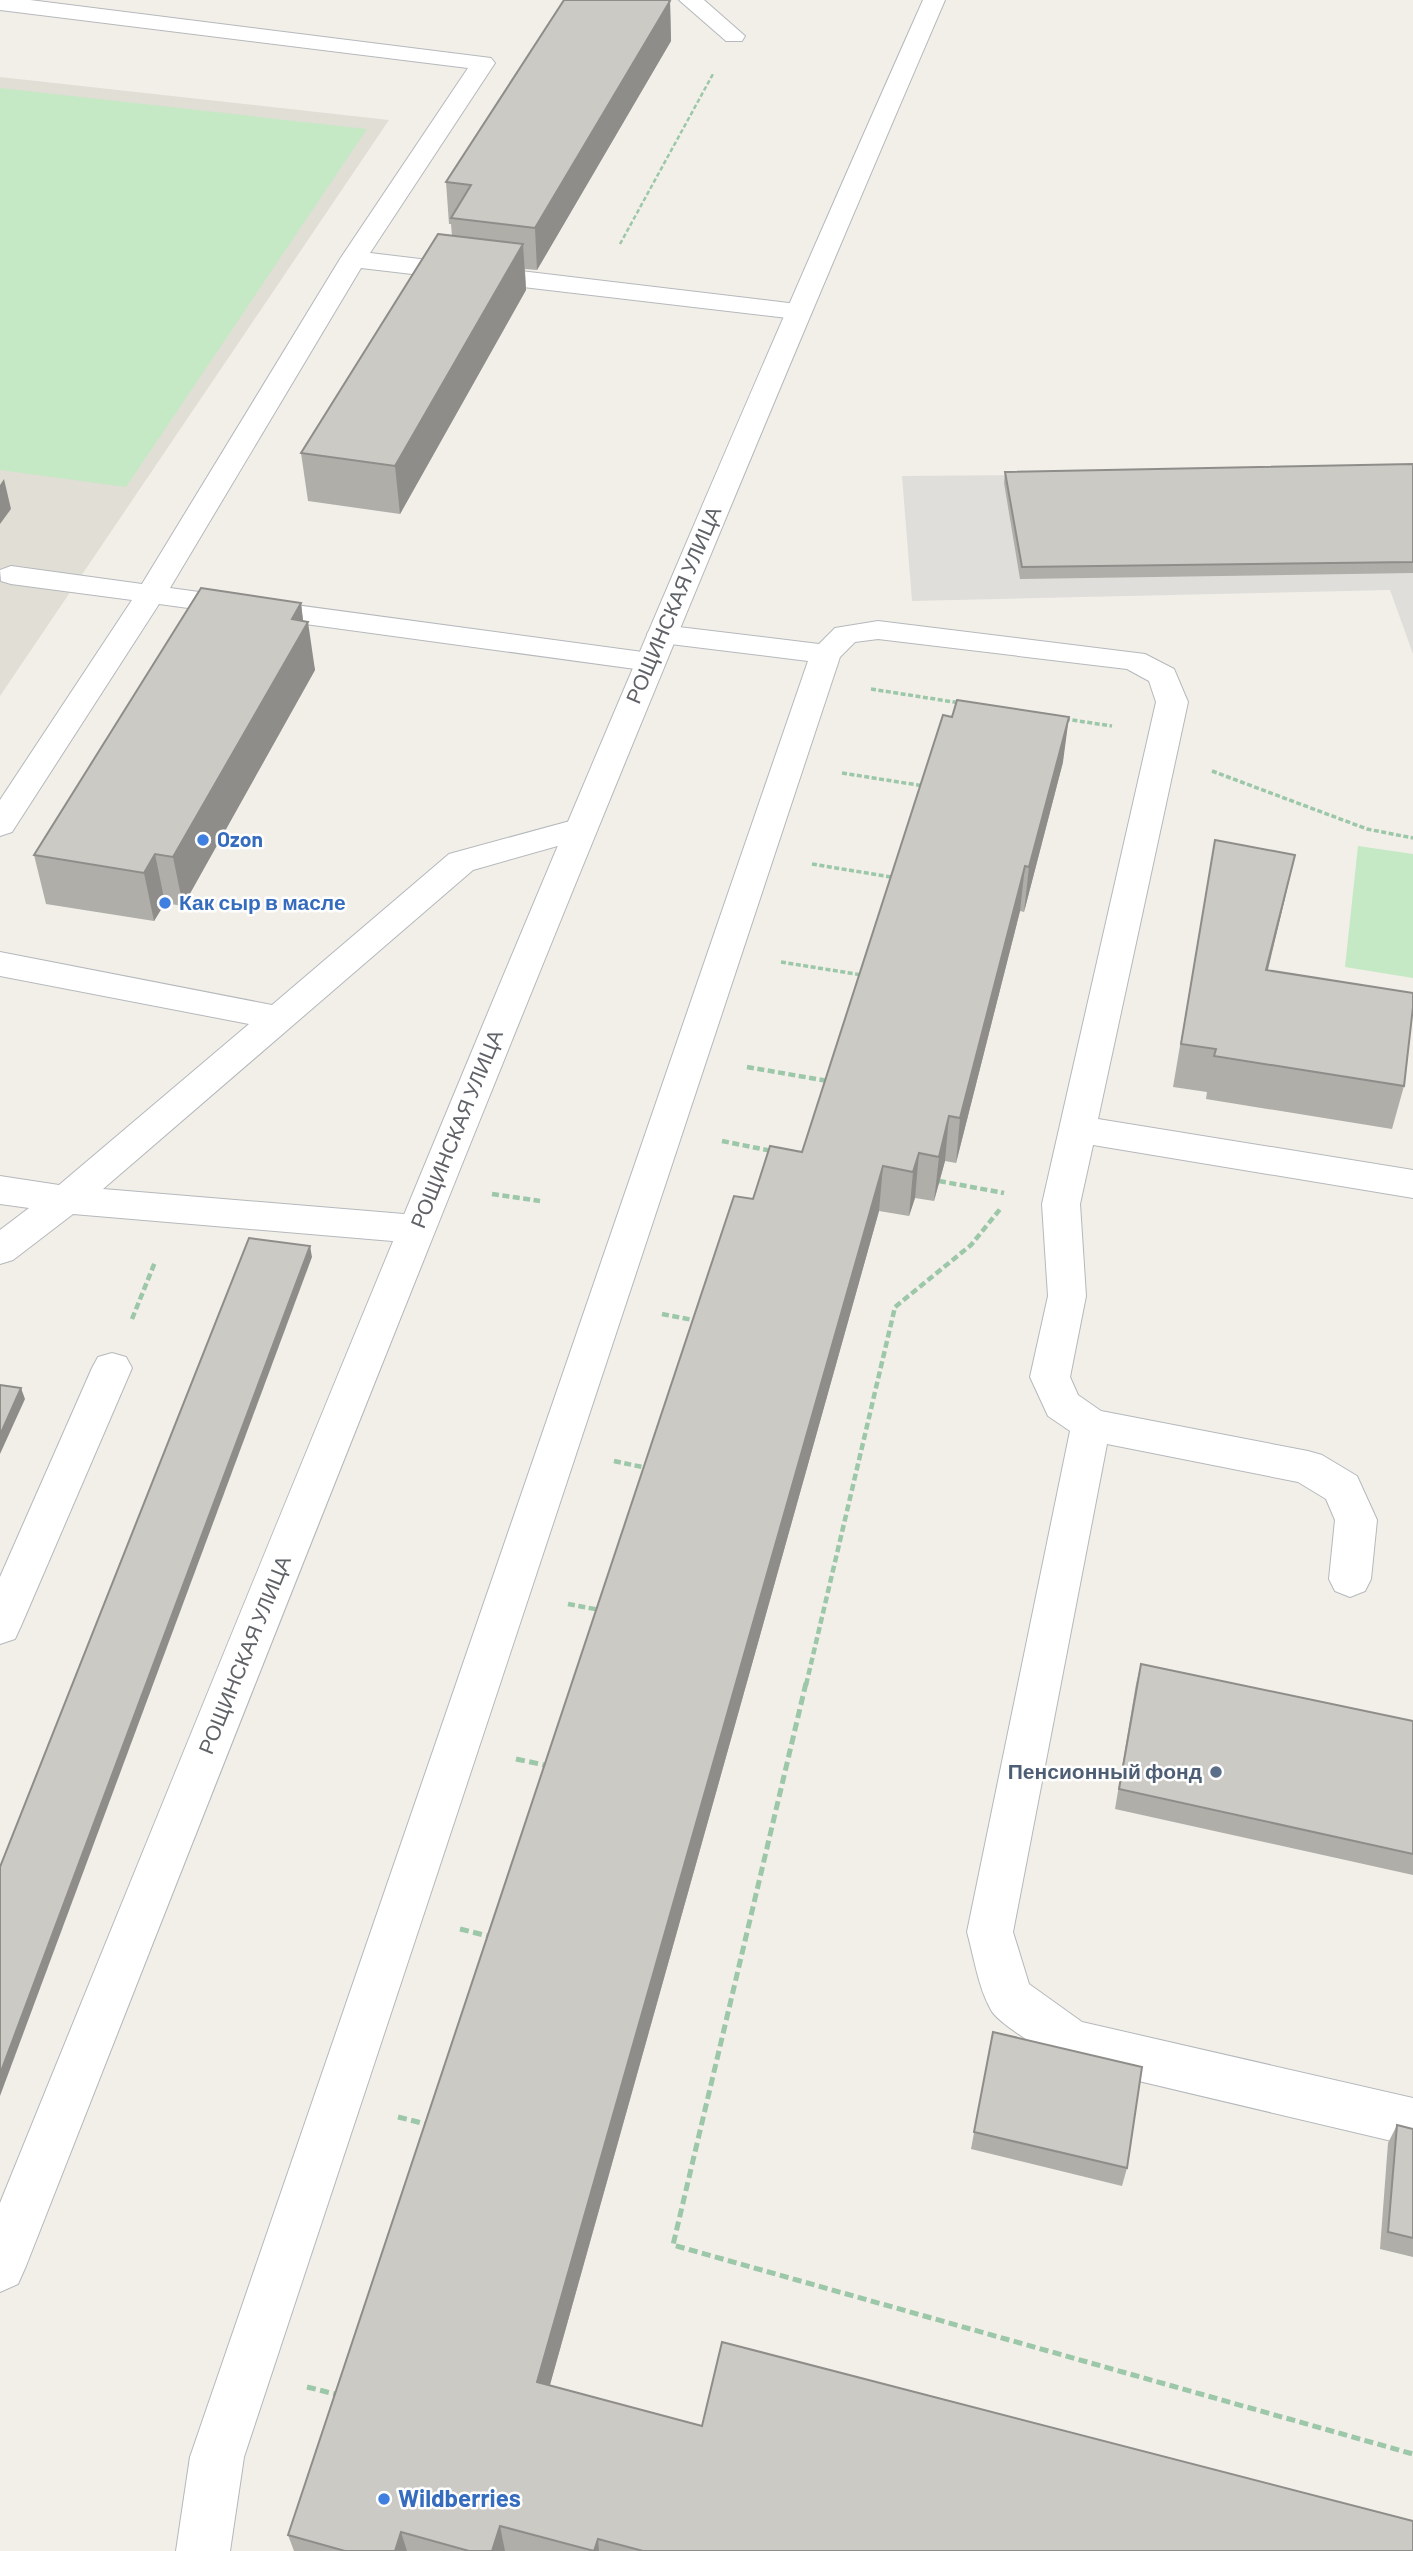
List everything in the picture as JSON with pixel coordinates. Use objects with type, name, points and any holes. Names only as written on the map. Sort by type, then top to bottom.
[{"type":"street","points":[[690,0],[734,36]]},
{"type":"street","name":"РОЩИНСКАЯ УЛИЦА","points":[[0,2266],[416,1229],[796,311],[934,0]]},
{"type":"street","points":[[0,3],[483,63],[353,259],[151,594],[0,825]]},
{"type":"street","points":[[353,259],[796,311]]},
{"type":"street","points":[[11,575],[151,594],[822,667]]},
{"type":"street","points":[[203,2551],[217,2457],[822,667],[846,634],[878,630],[1134,661],[1163,676],[1172,702],[1061,1203],[1067,1296],[1050,1377],[1062,1405],[1091,1424],[1308,1467],[1342,1488],[1356,1520],[1350,1579]]},
{"type":"street","points":[[0,1250],[66,1200],[461,862],[581,829]]},
{"type":"street","points":[[0,964],[279,1018]]},
{"type":"street","points":[[1078,1129],[1413,1184]]},
{"type":"street","points":[[0,1190],[66,1200],[416,1229]]},
{"type":"street","points":[[0,1626],[112,1368]]},
{"type":"street","points":[[1091,1424],[990,1932],[1009,1998],[1071,2042],[1413,2122]]},
{"type":"path","points":[[596,287],[734,36]]},
{"type":"path","points":[[822,667],[964,703]]},
{"type":"path","points":[[1058,718],[1163,743],[1367,829],[1413,838]]},
{"type":"path","points":[[789,765],[931,787]]},
{"type":"path","points":[[759,856],[901,879]]},
{"type":"path","points":[[726,952],[870,977]]},
{"type":"path","points":[[691,1057],[836,1083]]},
{"type":"path","points":[[665,1131],[780,1152]]},
{"type":"path","points":[[1012,1194],[971,1245],[895,1307],[673,2245],[1413,2454]]},
{"type":"path","points":[[112,1368],[176,1209]]},
{"type":"shaded area","points":[[0,77],[389,120],[0,696]]},
{"type":"shaded area","points":[[1413,472],[1413,654],[1390,590],[912,601],[902,476]]},
{"type":"green space","points":[[0,88],[367,129],[126,487],[0,470]]},
{"type":"green space","points":[[1358,846],[1413,854],[1413,978],[1345,967]]},
{"type":"building","points":[[564,0],[670,1],[535,228],[451,218],[471,185],[446,182]]},
{"type":"building","points":[[438,234],[523,244],[395,466],[301,453]]},
{"type":"building","points":[[1413,464],[1413,562],[1022,567],[1005,472]]},
{"type":"building","points":[[201,588],[301,603],[292,619],[308,622],[173,857],[155,854],[144,873],[34,855]]},
{"type":"building","points":[[957,700],[1069,717],[1029,867],[1025,866],[960,1118],[949,1116],[939,1157],[919,1153],[913,1172],[883,1166],[537,2382],[702,2426],[722,2342],[1413,2521],[1413,2551],[643,2551],[598,2539],[594,2551],[500,2526],[492,2551],[469,2551],[401,2532],[395,2551],[345,2551],[288,2535],[734,1196],[753,1199],[770,1146],[802,1152],[943,715],[952,717]]},
{"type":"building","points":[[1215,840],[1295,855],[1266,970],[1413,993],[1404,1086],[1214,1056],[1216,1049],[1181,1044]]},
{"type":"building","points":[[249,1238],[310,1246],[0,2074],[0,1867]]},
{"type":"building","points":[[0,1385],[21,1388],[0,1435]]},
{"type":"building","points":[[1141,1664],[1413,1721],[1413,1854],[1119,1789]]},
{"type":"building","points":[[993,2032],[1142,2067],[1127,2168],[974,2132]]},
{"type":"building","points":[[1397,2125],[1413,2129],[1413,2238],[1388,2232]]},
{"type":"place","name":"Ozon","points":[[203,840]]},
{"type":"place","name":"Как сыр в масле","points":[[165,903]]},
{"type":"place","name":"Пенсионный фонд","points":[[1216,1772]]},
{"type":"place","name":"Wildberries","points":[[384,2499]]}]
